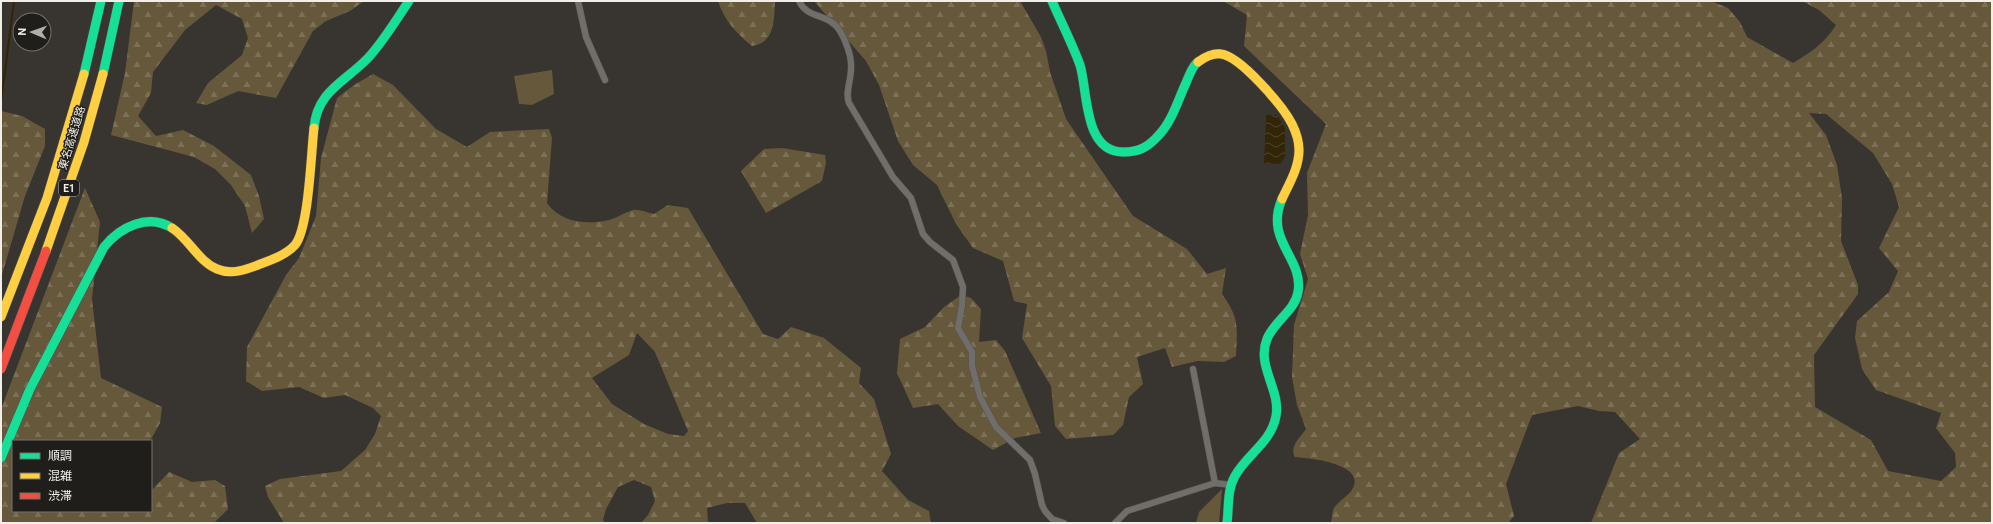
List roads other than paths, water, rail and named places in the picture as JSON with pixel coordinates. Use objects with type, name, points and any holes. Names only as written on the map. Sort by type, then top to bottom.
[{"type":"main road","name":"東名高速道路","points":[[1,317],[36,228],[63,147],[83,81],[101,1]]},
{"type":"main road","name":"東名高速道路","points":[[1,369],[80,157],[97,99],[119,1]]},
{"type":"main road","points":[[2,453],[30,389],[100,252],[113,236],[121,230],[131,225],[146,222],[169,226],[181,234],[216,268],[226,273],[236,272],[286,253],[293,248],[302,234],[304,226],[316,114],[319,106],[330,90],[368,58],[409,1]]},
{"type":"main road","points":[[1052,1],[1080,66],[1090,123],[1099,139],[1112,149],[1132,152],[1140,151],[1152,144],[1162,133],[1196,63],[1204,56],[1216,54],[1227,55],[1238,61],[1286,111],[1295,128],[1298,145],[1298,162],[1292,180],[1279,207],[1277,227],[1298,280],[1298,291],[1291,307],[1276,322],[1269,333],[1265,345],[1264,366],[1276,400],[1275,422],[1266,442],[1244,462],[1231,485],[1227,523]]},
{"type":"street","points":[[578,1],[586,37],[605,80]]},
{"type":"street","points":[[799,1],[806,12],[832,21],[841,33],[851,64],[848,92],[849,103],[893,177],[911,198],[923,234],[930,242],[950,257],[960,278],[963,299],[958,328],[972,352],[974,378],[980,397],[996,427],[1030,460],[1035,474],[1042,505],[1045,510],[1052,519],[1064,523]]},
{"type":"street","points":[[1193,369],[1215,483]]},
{"type":"street","points":[[1115,523],[1126,511],[1215,483],[1231,485]]},
{"type":"water","points":[[1266,115],[1277,115],[1285,128],[1285,157],[1280,164],[1264,163]]},
{"type":"waterway","points":[[1,102],[14,1]]}]
